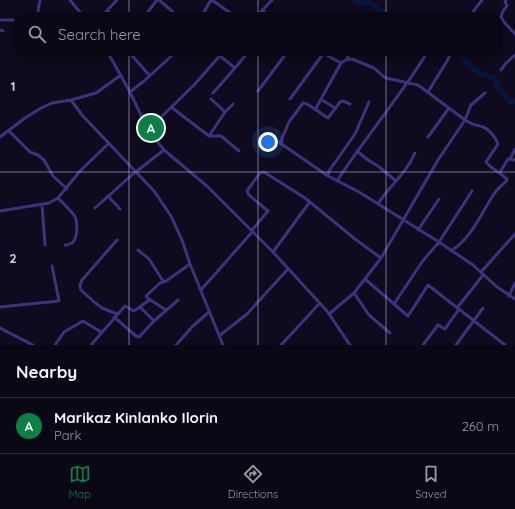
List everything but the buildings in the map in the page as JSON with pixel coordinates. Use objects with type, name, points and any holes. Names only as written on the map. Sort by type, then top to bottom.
[{"type":"street","points":[[38,12],[40,0]]},
{"type":"street","points":[[70,0],[80,12]]},
{"type":"street","points":[[108,11],[117,0]]},
{"type":"street","points":[[148,12],[158,0],[173,12]]},
{"type":"street","points":[[204,12],[211,0],[229,12]]},
{"type":"street","points":[[265,12],[262,10],[272,0]]},
{"type":"street","points":[[473,12],[482,0]]},
{"type":"street","points":[[503,12],[507,6],[506,0]]},
{"type":"street","points":[[0,20],[12,20]]},
{"type":"street","points":[[503,20],[515,34]]},
{"type":"street","points":[[501,70],[515,55]]},
{"type":"street","points":[[110,56],[130,92],[148,130],[164,150],[208,187],[273,252],[329,314],[350,345]]},
{"type":"street","points":[[132,56],[149,75]]},
{"type":"street","points":[[130,92],[171,56]]},
{"type":"street","points":[[148,130],[220,56],[235,68]]},
{"type":"street","points":[[213,93],[245,56]]},
{"type":"street","points":[[258,91],[284,56]]},
{"type":"street","points":[[290,99],[321,56]]},
{"type":"street","points":[[326,56],[341,63],[342,62]]},
{"type":"street","points":[[346,60],[348,56]]},
{"type":"street","points":[[336,181],[408,82],[425,56]]},
{"type":"street","points":[[428,92],[450,56]]},
{"type":"street","points":[[315,110],[342,62],[352,59],[374,68],[386,78],[418,85],[472,125],[486,128],[497,139],[498,144],[486,162],[500,172],[507,178],[507,180],[493,195],[471,231],[460,245],[451,251]]},
{"type":"street","points":[[0,137],[24,118],[47,105],[96,94],[121,75]]},
{"type":"street","points":[[329,314],[354,292],[381,258],[438,160],[465,120],[472,105],[485,93]]},
{"type":"street","points":[[211,99],[225,112]]},
{"type":"street","points":[[72,100],[82,115],[108,144],[154,191],[170,216],[182,240],[190,264],[223,345]]},
{"type":"street","points":[[322,100],[335,108]]},
{"type":"street","points":[[350,104],[343,101],[335,108],[328,118],[307,103],[303,103],[289,122],[280,143],[336,181],[359,192],[439,242],[473,265],[497,287],[515,299]]},
{"type":"street","points":[[328,176],[328,172],[356,134],[369,102]]},
{"type":"street","points":[[209,136],[225,112],[233,104]]},
{"type":"street","points":[[171,107],[209,136],[221,136],[239,151]]},
{"type":"street","points":[[428,137],[449,108]]},
{"type":"street","points":[[9,131],[30,152],[33,152],[44,160],[53,176],[67,189]]},
{"type":"street","points":[[0,211],[49,203],[58,198],[67,189],[80,171],[108,144]]},
{"type":"street","points":[[500,172],[508,159],[510,159],[515,149]]},
{"type":"street","points":[[96,208],[136,172],[164,150]]},
{"type":"street","points":[[357,151],[396,181]]},
{"type":"street","points":[[378,204],[385,192],[410,164],[412,156],[415,153]]},
{"type":"street","points":[[510,159],[515,160]]},
{"type":"street","points":[[201,290],[268,211],[249,195],[247,191],[260,173],[264,172],[305,198],[309,203],[381,258]]},
{"type":"street","points":[[394,304],[422,262],[439,242],[472,191]]},
{"type":"street","points":[[108,196],[120,209]]},
{"type":"street","points":[[58,198],[76,219],[75,238],[72,243],[66,245]]},
{"type":"street","points":[[418,230],[439,199]]},
{"type":"street","points":[[273,252],[309,203]]},
{"type":"street","points":[[42,204],[45,245]]},
{"type":"street","points":[[423,345],[438,325],[445,329],[482,274],[515,234]]},
{"type":"street","points":[[117,240],[82,280],[80,285],[81,290],[94,302],[102,308],[117,314]]},
{"type":"street","points":[[138,250],[149,259],[163,281]]},
{"type":"street","points":[[166,310],[146,296],[163,281],[166,281],[190,264]]},
{"type":"street","points":[[0,307],[59,301],[52,266]]},
{"type":"street","points":[[219,336],[247,314],[288,269]]},
{"type":"street","points":[[365,279],[408,316],[428,285],[505,345]]},
{"type":"street","points":[[509,296],[515,283]]},
{"type":"street","points":[[354,292],[369,315],[390,333]]},
{"type":"street","points":[[91,345],[124,306],[134,311],[149,299]]},
{"type":"street","points":[[114,317],[136,336],[140,337],[154,321],[178,300]]},
{"type":"street","points":[[281,345],[319,304]]},
{"type":"street","points":[[140,307],[154,321]]},
{"type":"street","points":[[456,345],[483,308]]},
{"type":"street","points":[[176,345],[193,326],[209,312]]},
{"type":"street","points":[[56,345],[64,332],[83,321],[101,332]]},
{"type":"street","points":[[0,328],[33,345]]},
{"type":"waterway","points":[[355,0],[357,2],[369,3],[384,12]]},
{"type":"waterway","points":[[462,56],[478,72],[495,78],[496,85],[511,102],[515,101]]},
{"type":"place","name":"Marikaz Kinlanko Ilorin","points":[[151,128]]}]
